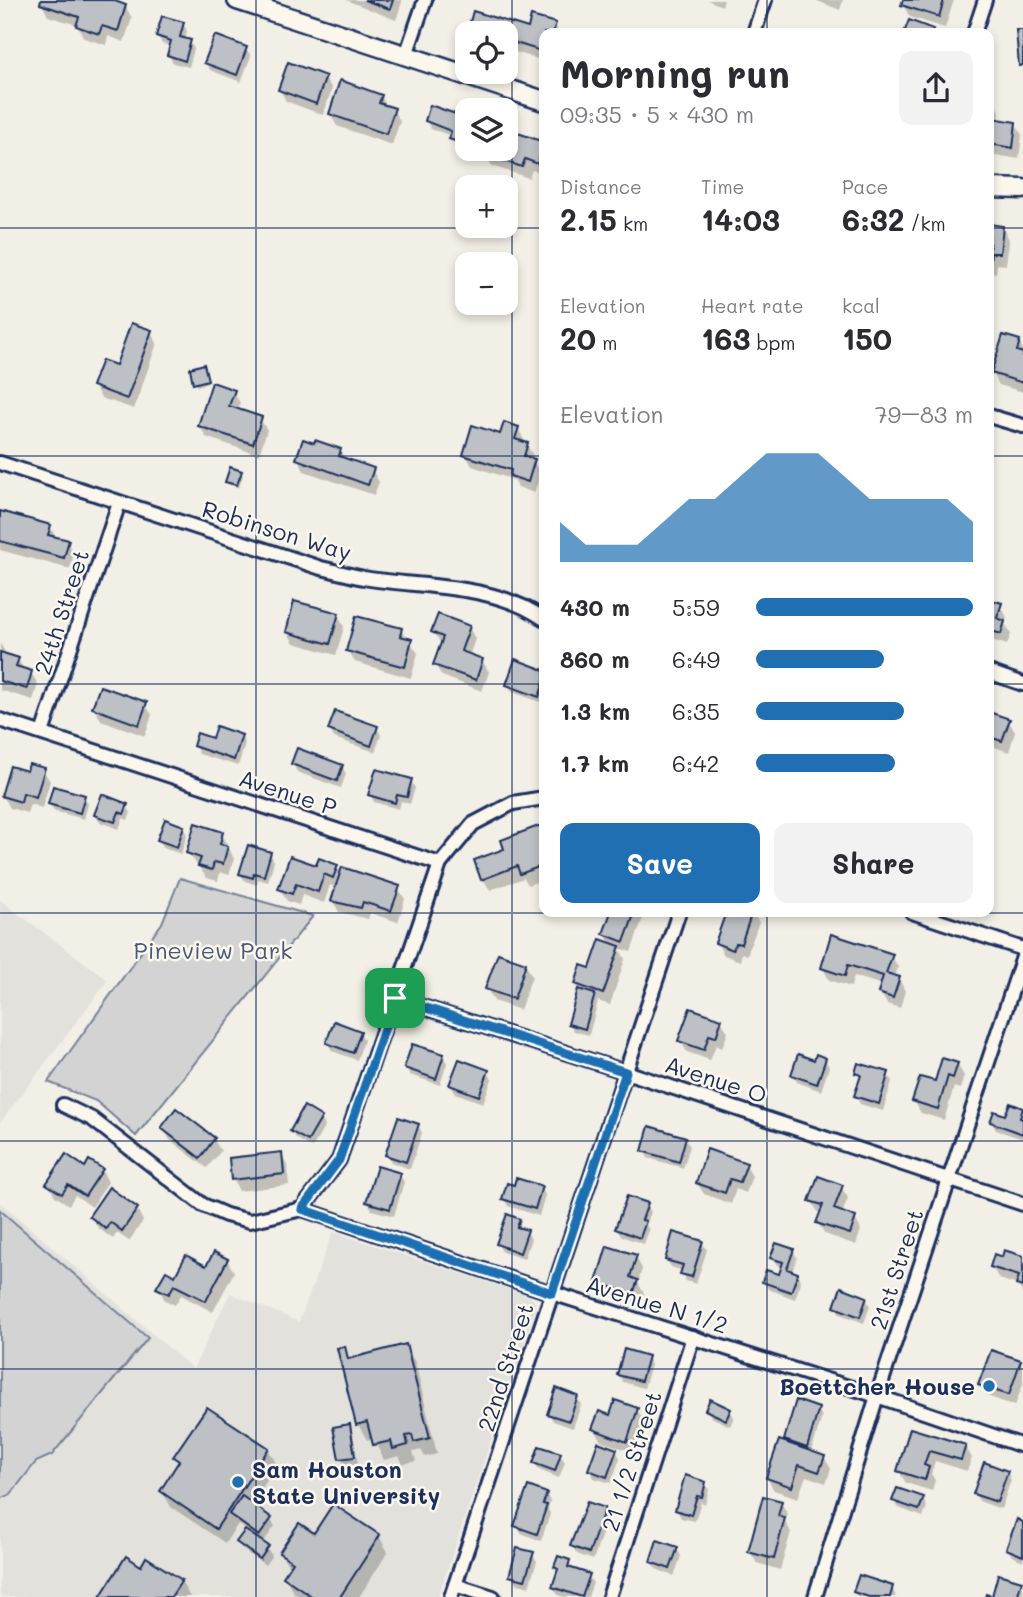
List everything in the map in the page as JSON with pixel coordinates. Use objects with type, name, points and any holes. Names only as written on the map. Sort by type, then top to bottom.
[{"type":"street","points":[[237,0],[539,99]]},
{"type":"street","points":[[406,55],[425,0]]},
{"type":"street","points":[[756,28],[765,0]]},
{"type":"street","points":[[976,28],[988,1]]},
{"type":"street","points":[[994,188],[1023,189]]},
{"type":"street","points":[[994,417],[1023,426]]},
{"type":"street","name":"Robinson Way","points":[[0,464],[321,568],[363,578],[479,593],[512,603],[539,616]]},
{"type":"street","name":"24th Street","points":[[42,733],[119,503]]},
{"type":"street","points":[[994,674],[1023,684]]},
{"type":"street","name":"Avenue P","points":[[0,720],[439,864]]},
{"type":"street","points":[[63,1105],[92,1119],[203,1205],[226,1216],[250,1221],[302,1209],[339,1160],[439,864],[473,824],[513,803],[539,799]]},
{"type":"street","name":"22nd Street","points":[[453,1591],[677,917]]},
{"type":"street","points":[[927,917],[1023,949]]},
{"type":"street","name":"21st Street","points":[[815,1597],[877,1395],[1023,957]]},
{"type":"street","name":"Avenue O","points":[[395,998],[1023,1204]]},
{"type":"street","name":"Avenue N 1/2","points":[[302,1209],[552,1293],[877,1395],[1023,1446]]},
{"type":"street","name":"21 1/2 Street","points":[[609,1597],[693,1337]]},
{"type":"street","points":[[453,1591],[493,1597]]},
{"type":"shaded area","points":[[0,900],[108,980],[0,1123]]},
{"type":"shaded area","name":"Sam Houston State University","points":[[0,1202],[193,1369],[230,1293],[299,1322],[333,1232],[530,1296],[535,1302],[535,1310],[438,1597],[0,1595]]},
{"type":"green space","name":"Pineview Park","points":[[180,878],[313,916],[136,1136],[96,1101],[48,1082],[162,923]]},
{"type":"green space","points":[[0,1210],[148,1338],[52,1455],[36,1462],[10,1495],[0,1499]]},
{"type":"building","points":[[41,0],[112,0],[126,5],[118,31],[102,26],[99,34],[76,26],[79,17],[40,4]]},
{"type":"building","points":[[364,0],[393,0],[390,9]]},
{"type":"building","points":[[903,0],[944,0],[939,17],[901,5]]},
{"type":"building","points":[[473,11],[505,21],[470,21]]},
{"type":"building","points":[[162,16],[184,22],[180,37],[191,40],[185,61],[167,55],[171,41],[156,36]]},
{"type":"building","points":[[531,16],[556,23],[554,28],[539,28],[539,50],[518,44],[518,25],[528,28]]},
{"type":"building","points":[[909,20],[930,28],[906,28]]},
{"type":"building","points":[[1016,30],[1023,30],[1023,65],[1019,66]]},
{"type":"building","points":[[215,35],[247,47],[237,75],[204,63]]},
{"type":"building","points":[[288,62],[326,76],[316,104],[278,90]]},
{"type":"building","points":[[340,80],[382,95],[379,103],[395,108],[386,134],[329,114]]},
{"type":"building","points":[[430,105],[455,114],[455,141],[449,139],[451,131],[425,121]]},
{"type":"building","points":[[994,118],[1016,122],[1013,148],[994,145]]},
{"type":"building","points":[[518,133],[539,140],[538,164],[525,159],[522,167],[504,161],[518,161]]},
{"type":"building","points":[[994,225],[1003,226],[1000,253],[994,253]]},
{"type":"building","points":[[131,323],[152,330],[127,399],[92,386],[102,360],[116,365]]},
{"type":"building","points":[[1003,335],[1020,340],[1017,351],[1023,353],[1023,383],[994,374],[994,364]]},
{"type":"building","points":[[204,364],[208,380],[193,384],[190,368]]},
{"type":"building","points":[[212,382],[235,390],[229,406],[262,417],[253,444],[198,426]]},
{"type":"building","points":[[504,422],[519,427],[515,439],[528,443],[524,456],[535,459],[528,482],[510,476],[511,470],[463,455],[472,425],[500,434]]},
{"type":"building","points":[[303,439],[341,449],[339,456],[374,468],[368,485],[296,459]]},
{"type":"building","points":[[230,467],[242,471],[237,485],[225,482]]},
{"type":"building","points":[[0,511],[51,525],[48,535],[69,540],[64,558],[0,541]]},
{"type":"building","points":[[294,601],[339,613],[330,644],[286,632]]},
{"type":"building","points":[[994,601],[1002,603],[997,618],[1005,621],[1001,634],[994,632]]},
{"type":"building","points":[[438,614],[470,626],[461,651],[483,659],[476,680],[433,665],[443,637],[431,632]]},
{"type":"building","points":[[356,616],[402,628],[400,636],[412,639],[405,667],[346,651]]},
{"type":"building","points":[[0,652],[19,658],[16,666],[32,671],[27,689],[0,681]]},
{"type":"building","points":[[515,659],[539,668],[539,697],[506,685]]},
{"type":"building","points":[[100,686],[147,702],[139,725],[92,708]]},
{"type":"building","points":[[335,711],[378,726],[371,746],[328,730]]},
{"type":"building","points":[[994,714],[1010,719],[1002,741],[994,739]]},
{"type":"building","points":[[216,726],[242,735],[234,760],[193,746],[197,733],[212,738]]},
{"type":"building","points":[[297,748],[343,765],[337,781],[291,764]]},
{"type":"building","points":[[29,764],[45,768],[36,797],[23,793],[21,802],[1,796],[10,766],[27,771]]},
{"type":"building","points":[[376,769],[412,779],[407,797],[397,795],[395,803],[368,795]]},
{"type":"building","points":[[53,786],[85,795],[80,813],[48,804]]},
{"type":"building","points":[[102,794],[128,804],[124,814],[119,812],[115,822],[94,815]]},
{"type":"building","points":[[165,819],[184,826],[177,847],[157,840]]},
{"type":"building","points":[[195,823],[223,832],[220,844],[228,846],[223,864],[214,862],[212,870],[198,866],[201,858],[186,853]]},
{"type":"building","points":[[539,826],[539,867],[520,874],[517,866],[481,880],[474,860],[504,849],[501,840]]},
{"type":"building","points":[[248,845],[271,852],[264,876],[254,873],[253,878],[239,874]]},
{"type":"building","points":[[290,856],[316,865],[319,858],[338,865],[333,878],[324,874],[318,892],[296,884],[292,894],[278,889]]},
{"type":"building","points":[[342,867],[400,886],[391,911],[363,902],[361,908],[331,901]]},
{"type":"building","points":[[609,917],[633,917],[624,942],[603,934]]},
{"type":"building","points":[[724,917],[750,917],[741,944],[736,943],[733,950],[715,943]]},
{"type":"building","points":[[831,934],[893,954],[886,973],[900,977],[893,998],[878,993],[883,976],[848,965],[845,976],[821,968]]},
{"type":"building","points":[[600,939],[620,946],[603,994],[575,984],[581,965],[590,968]]},
{"type":"building","points":[[498,953],[526,963],[514,999],[485,989]]},
{"type":"building","points":[[578,989],[595,994],[585,1029],[568,1024]]},
{"type":"building","points":[[690,1008],[722,1019],[716,1037],[709,1035],[704,1050],[678,1041]]},
{"type":"building","points":[[334,1021],[361,1031],[353,1053],[326,1043]]},
{"type":"building","points":[[412,1044],[444,1054],[436,1079],[404,1068]]},
{"type":"building","points":[[798,1054],[814,1060],[816,1054],[826,1058],[817,1084],[791,1075]]},
{"type":"building","points":[[942,1058],[958,1063],[953,1078],[948,1076],[938,1109],[912,1101],[920,1077],[935,1081]]},
{"type":"building","points":[[459,1059],[489,1070],[479,1096],[449,1085]]},
{"type":"building","points":[[858,1063],[889,1072],[879,1104],[854,1096],[861,1075],[855,1073]]},
{"type":"building","points":[[1010,1103],[1023,1108],[1020,1118],[1023,1119],[1023,1134],[990,1122],[994,1111],[1005,1115]]},
{"type":"building","points":[[304,1106],[322,1117],[308,1141],[290,1131]]},
{"type":"building","points":[[176,1108],[215,1138],[200,1158],[161,1128]]},
{"type":"building","points":[[398,1117],[419,1124],[406,1162],[385,1155]]},
{"type":"building","points":[[649,1126],[686,1137],[679,1162],[642,1151]]},
{"type":"building","points":[[707,1149],[747,1163],[740,1182],[730,1179],[725,1193],[696,1183]]},
{"type":"building","points":[[282,1152],[284,1174],[231,1180],[229,1158]]},
{"type":"building","points":[[66,1154],[85,1167],[89,1160],[103,1169],[85,1196],[68,1185],[62,1194],[46,1184]]},
{"type":"building","points":[[377,1166],[401,1173],[390,1209],[366,1202]]},
{"type":"building","points":[[818,1176],[843,1185],[834,1209],[856,1217],[850,1234],[816,1223],[823,1205],[809,1201]]},
{"type":"building","points":[[516,1178],[542,1186],[535,1209],[502,1199],[507,1183],[514,1185]]},
{"type":"building","points":[[109,1187],[138,1208],[122,1231],[110,1222],[106,1229],[89,1216]]},
{"type":"building","points":[[627,1196],[648,1203],[640,1238],[615,1229]]},
{"type":"building","points":[[507,1214],[520,1219],[517,1227],[528,1230],[520,1253],[496,1244]]},
{"type":"building","points":[[673,1232],[703,1241],[692,1277],[680,1274],[683,1265],[665,1260]]},
{"type":"building","points":[[776,1243],[794,1249],[787,1269],[798,1273],[791,1292],[762,1282],[766,1270],[779,1274],[783,1262],[770,1258]]},
{"type":"building","points":[[607,1246],[637,1255],[630,1277],[638,1280],[633,1294],[596,1282]]},
{"type":"building","points":[[1004,1250],[1023,1256],[1023,1287],[1016,1285],[1019,1276],[990,1267],[994,1254],[1002,1257]]},
{"type":"building","points":[[214,1252],[228,1259],[206,1301],[174,1285],[169,1294],[156,1288],[166,1271],[175,1276],[186,1255],[206,1266]]},
{"type":"building","points":[[841,1287],[867,1297],[860,1317],[834,1307]]},
{"type":"building","points":[[406,1344],[430,1438],[414,1442],[412,1435],[406,1436],[408,1445],[393,1449],[391,1441],[373,1445],[367,1422],[356,1425],[337,1348],[345,1346],[348,1359]]},
{"type":"building","points":[[624,1349],[648,1356],[641,1381],[617,1375]]},
{"type":"building","points":[[991,1350],[1021,1360],[1009,1395],[978,1385]]},
{"type":"building","points":[[556,1388],[578,1396],[569,1421],[547,1414]]},
{"type":"building","points":[[710,1399],[731,1409],[726,1420],[705,1410]]},
{"type":"building","points":[[615,1400],[638,1408],[627,1442],[592,1429],[599,1411],[610,1415]]},
{"type":"building","points":[[796,1400],[819,1408],[807,1448],[784,1440]]},
{"type":"building","points":[[207,1407],[269,1448],[216,1529],[160,1491],[179,1461],[173,1457]]},
{"type":"building","points":[[350,1424],[355,1457],[339,1459],[333,1427]]},
{"type":"building","points":[[910,1428],[966,1445],[961,1460],[929,1451],[924,1465],[929,1467],[925,1480],[897,1471]]},
{"type":"building","points":[[779,1440],[825,1456],[819,1472],[799,1465],[792,1487],[766,1478]]},
{"type":"building","points":[[598,1442],[617,1449],[607,1477],[588,1470]]},
{"type":"building","points":[[539,1446],[561,1453],[555,1471],[533,1463]]},
{"type":"building","points":[[984,1462],[1008,1471],[997,1502],[973,1494]]},
{"type":"building","points":[[685,1475],[706,1482],[702,1497],[697,1496],[691,1515],[675,1510]]},
{"type":"building","points":[[528,1486],[547,1493],[543,1504],[547,1505],[537,1534],[514,1526]]},
{"type":"building","points":[[897,1488],[924,1497],[919,1510],[892,1501]]},
{"type":"building","points":[[242,1496],[272,1518],[259,1536],[229,1514]]},
{"type":"building","points":[[763,1496],[782,1501],[778,1516],[785,1518],[774,1559],[748,1552]]},
{"type":"building","points":[[587,1502],[605,1508],[589,1553],[570,1546]]},
{"type":"building","points":[[333,1504],[380,1535],[340,1597],[313,1597],[283,1577],[293,1562],[279,1553],[299,1523],[314,1533]]},
{"type":"building","points":[[1017,1519],[1023,1522],[1023,1556],[1006,1549]]},
{"type":"building","points":[[245,1530],[269,1546],[260,1559],[236,1542]]},
{"type":"building","points":[[657,1540],[678,1547],[670,1569],[650,1562]]},
{"type":"building","points":[[517,1548],[534,1552],[525,1580],[509,1576]]},
{"type":"building","points":[[126,1556],[141,1566],[146,1557],[182,1580],[171,1597],[100,1597]]},
{"type":"building","points":[[558,1556],[570,1560],[568,1567],[590,1574],[582,1597],[552,1587],[558,1569],[554,1567]]},
{"type":"building","points":[[998,1574],[1022,1581],[1017,1597],[985,1597],[986,1594],[992,1596]]},
{"type":"building","points":[[859,1575],[893,1586],[890,1597],[869,1597],[853,1592]]},
{"type":"place","name":"Boettcher House","points":[[989,1386]]},
{"type":"place","name":"Sam Houston State University","points":[[238,1482]]},
{"type":"route","points":[[395,998],[626,1072],[552,1293],[302,1209],[339,1160],[395,998]]}]
